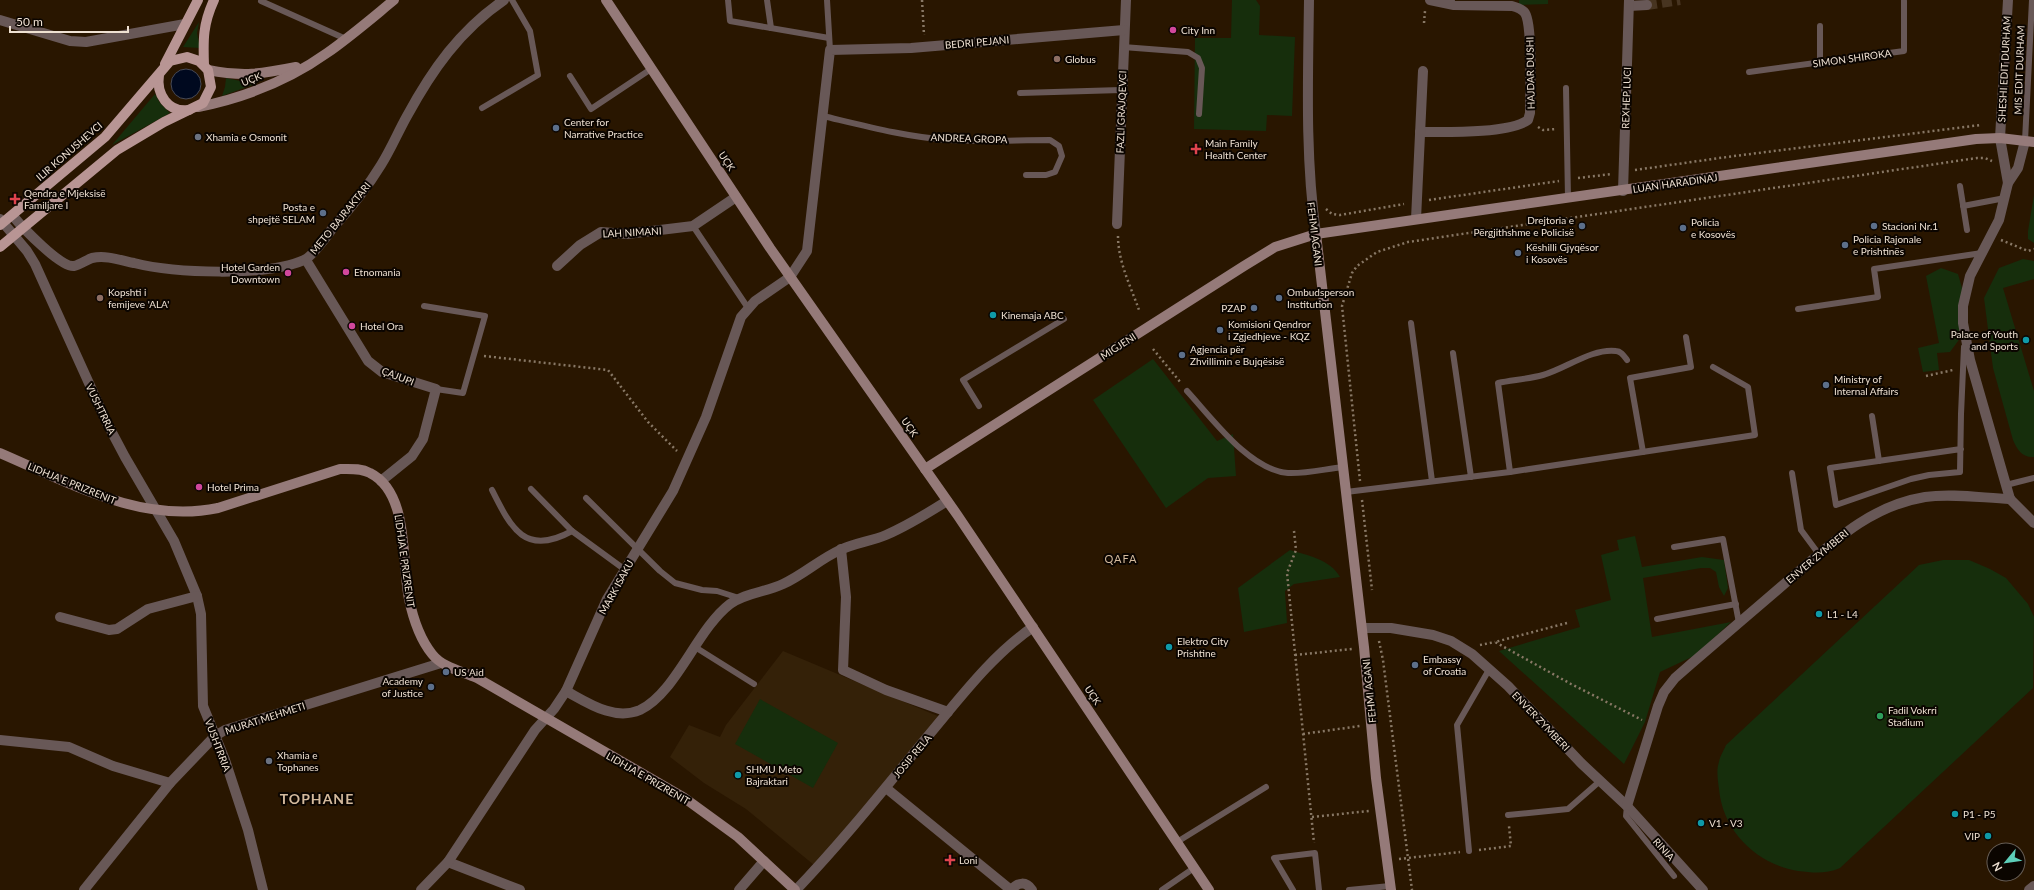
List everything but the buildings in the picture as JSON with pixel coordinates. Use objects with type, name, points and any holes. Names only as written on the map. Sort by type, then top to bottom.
[{"type":"main road","points":[[160,72],[198,0]]},
{"type":"main road","points":[[0,247],[117,150],[164,122],[195,108],[210,93],[211,81],[206,67],[203,31],[214,0]]},
{"type":"main road","name":"UÇK","points":[[606,0],[790,277],[947,501],[1209,890]]},
{"type":"main road","name":"UÇK","points":[[160,72],[159,90],[166,102],[179,110],[221,102],[256,90],[309,64],[346,39],[391,1]]},
{"type":"main road","name":"ILIR KONUSHEVCI","points":[[1,222],[13,216],[105,137],[170,61],[182,57],[193,58],[206,67]]},
{"type":"main road","name":"UÇK","points":[[206,67],[225,74],[254,75],[309,64]]},
{"type":"main road","name":"LUAN HARADINAJ","points":[[1316,234],[1976,139],[2000,138],[2030,142]]},
{"type":"main road","name":"FEHMI AGANI","points":[[1316,234],[1362,628],[1376,778],[1390,888]]},
{"type":"main road","name":"MIGJENI","points":[[925,470],[1275,247],[1316,234]]},
{"type":"main road","name":"LIDHJA E PRIZRENIT","points":[[0,453],[107,498],[125,504],[156,510],[187,512],[218,508],[340,469],[355,469],[370,472],[381,481],[390,493],[397,507],[409,598],[413,615],[427,647],[441,663],[477,678],[545,719],[683,797],[738,837],[796,890]]},
{"type":"street","name":"METO BAJRAKTARI","points":[[13,216],[23,228],[67,265],[75,266],[92,258],[103,256],[145,266],[216,271],[253,271],[284,267],[306,260],[351,207],[382,164],[421,92],[456,41],[472,24],[504,0]]},
{"type":"street","name":"FAZLI GRAJQEVCI","points":[[1117,224],[1121,90],[1126,0]]},
{"type":"street","name":"FEHMI AGANI","points":[[1309,0],[1309,142],[1311,198],[1316,234]]},
{"type":"street","name":"HAJDAR DUSHI","points":[[1420,132],[1448,133],[1518,125],[1528,120],[1530,114],[1528,22],[1525,14],[1519,8],[1512,6],[1454,5],[1430,0]]},
{"type":"street","name":"SHESHI EDIT DURHAM","points":[[2008,0],[2000,138],[2008,183]]},
{"type":"street","points":[[1629,3],[1646,5]]},
{"type":"street","name":"REXHEP LUCI","points":[[1623,190],[1629,3]]},
{"type":"street","points":[[0,20],[70,41],[86,42],[185,24]]},
{"type":"street","name":"BEDRI PEJANI","points":[[830,50],[925,47],[1124,30]]},
{"type":"street","points":[[790,277],[807,251],[830,50]]},
{"type":"street","points":[[1416,219],[1424,71]]},
{"type":"street","points":[[2030,142],[2018,168],[2008,183],[1999,220],[1970,276],[1965,291],[1963,323],[1975,380],[2010,500],[2034,523]]},
{"type":"street","name":"LAH NIMANI","points":[[557,266],[580,245],[601,232],[627,234],[693,226],[736,197]]},
{"type":"street","name":"VUSHTRRIA","points":[[1,222],[27,251],[35,264],[107,423],[174,541],[197,596],[201,614],[203,706],[225,760],[248,830],[263,890]]},
{"type":"street","name":"ÇAJUPI","points":[[306,260],[368,361],[382,372],[436,388]]},
{"type":"street","name":"MARK ISAKU","points":[[421,890],[448,862],[535,730],[566,691],[607,599],[673,491],[706,417],[741,317],[759,298],[790,277]]},
{"type":"street","points":[[381,481],[412,456],[423,439],[436,388]]},
{"type":"street","name":"ENVER ZYMBERI","points":[[1362,628],[1376,627],[1415,632],[1451,641],[1472,654],[1490,668],[1600,782],[1626,806],[1651,724],[1664,692],[1675,678],[1818,553],[1854,526],[1894,506],[1911,501],[1943,496],[2010,500]]},
{"type":"street","points":[[566,691],[603,710],[616,713],[640,710],[658,695],[717,617],[729,604],[739,598],[768,591],[785,584],[824,558],[841,549],[886,535],[947,501]]},
{"type":"street","points":[[841,549],[846,597],[843,670],[886,690],[948,712]]},
{"type":"street","points":[[60,617],[109,630],[117,629],[148,609],[197,596]]},
{"type":"street","name":"JOSIP RELA","points":[[796,890],[886,788],[948,712],[1008,646],[1033,627]]},
{"type":"street","name":"MURAT MEHMETI","points":[[84,890],[170,784],[215,736],[225,730],[441,663]]},
{"type":"street","points":[[0,740],[69,747],[113,766],[170,784]]},
{"type":"street","points":[[886,788],[1011,890],[1015,885],[1021,883],[1027,884],[1032,890]]},
{"type":"street","name":"RINIA","points":[[1626,806],[1703,890]]},
{"type":"street","points":[[739,890],[764,861]]},
{"type":"street","points":[[448,862],[520,890]]},
{"type":"street","points":[[2029,890],[2034,886]]},
{"type":"lane","points":[[482,108],[538,74],[530,31],[512,0]]},
{"type":"lane","points":[[728,0],[730,21],[829,38]]},
{"type":"lane","points":[[767,0],[771,28]]},
{"type":"lane","points":[[827,0],[830,50]]},
{"type":"lane","name":"MIS EDIT DURHAM","points":[[2030,142],[2032,0]]},
{"type":"lane","points":[[261,1],[346,39]]},
{"type":"lane","name":"SIMON SHIROKA","points":[[1749,72],[1904,51],[1904,1]]},
{"type":"lane","points":[[1820,26],[1820,62]]},
{"type":"lane","points":[[1123,47],[1188,52],[1198,58],[1202,68],[1199,114]]},
{"type":"lane","points":[[570,76],[591,109],[651,69]]},
{"type":"lane","points":[[1566,88],[1568,198]]},
{"type":"lane","points":[[1020,93],[1121,90]]},
{"type":"lane","name":"ANDREA GROPA","points":[[823,116],[897,134],[950,140],[1050,140],[1059,146],[1062,156],[1055,172],[1046,175],[1026,174]]},
{"type":"lane","points":[[1960,186],[1967,230]]},
{"type":"lane","points":[[1963,206],[2005,198]]},
{"type":"lane","points":[[693,226],[748,308]]},
{"type":"lane","points":[[1798,309],[1878,297],[1874,268],[1982,253]]},
{"type":"lane","points":[[424,306],[485,316],[463,393],[436,388]]},
{"type":"lane","points":[[979,406],[963,380],[1064,319]]},
{"type":"lane","points":[[1411,323],[1432,481]]},
{"type":"lane","points":[[1643,452],[1630,378],[1634,376],[1691,367],[1686,337]]},
{"type":"lane","points":[[1960,449],[1830,468],[1836,505],[1911,479],[1929,475],[1960,472],[1965,338]]},
{"type":"lane","points":[[1510,472],[1498,383],[1543,375],[1586,357],[1607,352],[1616,351],[1621,353],[1627,360]]},
{"type":"lane","points":[[1453,353],[1471,477]]},
{"type":"lane","points":[[1346,492],[1510,472],[1755,435],[1748,387],[1714,367]]},
{"type":"lane","points":[[1187,391],[1250,457],[1270,470],[1288,473],[1343,467]]},
{"type":"lane","points":[[1872,416],[1879,461]]},
{"type":"lane","points":[[1792,472],[1801,530],[1818,553]]},
{"type":"lane","points":[[2006,486],[2034,478]]},
{"type":"lane","points":[[531,489],[572,531],[624,569]]},
{"type":"lane","points":[[492,490],[504,514],[515,529],[527,539],[541,542],[552,540],[572,531]]},
{"type":"lane","points":[[586,498],[638,550],[675,583],[702,590],[717,591],[739,598]]},
{"type":"lane","points":[[1674,547],[1723,539],[1739,623]]},
{"type":"lane","points":[[1657,619],[1736,604]]},
{"type":"lane","points":[[695,647],[754,684]]},
{"type":"lane","points":[[1470,851],[1457,725],[1490,668]]},
{"type":"lane","points":[[1508,815],[1568,809],[1600,782]]},
{"type":"lane","points":[[1177,842],[1266,787]]},
{"type":"lane","name":"ENVER ZYMBERI","points":[[1626,806],[1626,816],[1674,876]]},
{"type":"lane","points":[[1293,890],[1274,858],[1315,853],[1319,890]]},
{"type":"lane","points":[[1162,890],[1194,868]]},
{"type":"lane","points":[[1349,890],[1390,888]]},
{"type":"path","points":[[922,0],[925,47]]},
{"type":"path","points":[[1528,120],[1542,130],[1567,128]]},
{"type":"path","points":[[1373,598],[1342,306],[1352,273],[1357,266],[1377,252],[1408,242],[1977,158],[1991,160],[1994,164]]},
{"type":"path","points":[[1117,224],[1118,245],[1125,272],[1140,310]]},
{"type":"path","points":[[1991,237],[2028,251],[2034,249]]},
{"type":"path","points":[[1153,349],[1187,391]]},
{"type":"path","points":[[474,355],[608,370],[648,422],[687,460]]},
{"type":"path","points":[[1926,376],[1963,368]]},
{"type":"path","points":[[1294,532],[1296,550],[1287,573],[1315,853]]},
{"type":"path","points":[[1567,623],[1495,642],[1571,684],[1651,724]]},
{"type":"path","points":[[1376,627],[1383,660],[1412,890]]},
{"type":"path","points":[[1295,655],[1364,647]]},
{"type":"path","points":[[1303,734],[1362,726]]},
{"type":"path","points":[[1312,817],[1381,810]]},
{"type":"shaded area","points":[[783,651],[940,717],[814,865],[746,809],[704,783],[670,757],[689,725],[720,737],[726,725]]},
{"type":"green space","points":[[1232,0],[1256,0],[1260,6],[1259,35],[1295,37],[1292,116],[1267,115],[1266,131],[1194,129],[1195,38],[1231,38]]},
{"type":"green space","points":[[1519,0],[1548,0],[1548,4],[1519,5]]},
{"type":"green space","points":[[199,22],[197,33],[200,48],[183,47]]},
{"type":"green space","points":[[226,78],[255,84],[222,96]]},
{"type":"green space","points":[[155,94],[160,103],[170,113],[112,145]]},
{"type":"green space","points":[[2034,195],[2034,243],[2028,239],[2028,231]]},
{"type":"green space","points":[[2023,259],[2034,261],[2034,279],[2003,288],[2034,391],[2034,457],[2026,456],[2018,450],[2013,440],[1993,368],[1984,298],[1999,268]]},
{"type":"green space","points":[[1941,268],[1958,274],[1962,288],[1961,337],[1950,352],[1937,353],[1939,370],[1923,372],[1918,348],[1939,343],[1926,276]]},
{"type":"green space","points":[[1153,359],[1217,441],[1233,434],[1236,476],[1208,478],[1166,508],[1093,400]]},
{"type":"green space","points":[[1635,536],[1642,567],[1702,557],[1724,560],[1728,588],[1724,596],[1719,587],[1716,572],[1710,568],[1701,568],[1643,578],[1652,637],[1731,622],[1696,655],[1660,672],[1645,722],[1624,764],[1499,651],[1580,627],[1575,610],[1611,600],[1601,555],[1619,550],[1617,540]]},
{"type":"green space","points":[[1290,550],[1325,562],[1336,571],[1340,577],[1294,584],[1285,591],[1287,623],[1244,632],[1238,588]]},
{"type":"green space","name":"Fadil Vokrri Stadium","points":[[1943,560],[1969,560],[1990,569],[2006,578],[2028,604],[2034,617],[2033,688],[1840,868],[1825,872],[1798,871],[1769,861],[1745,844],[1727,819],[1722,805],[1718,783],[1720,758],[1726,745],[1919,565]]},
{"type":"green space","points":[[760,699],[838,743],[813,788],[735,744]]},
{"type":"water","points":[[186,69],[197,73],[201,84],[197,95],[186,99],[175,95],[171,84],[175,73]]},
{"type":"tunnel","points":[[1647,5],[1680,0]]},
{"type":"place","name":"City Inn","points":[[1173,30]]},
{"type":"place","name":"Globus","points":[[1057,59]]},
{"type":"place","name":"Center for Narrative Practice","points":[[556,128]]},
{"type":"place","name":"Xhamia e Osmonit","points":[[198,137]]},
{"type":"place","name":"Main Family Health Center","points":[[1196,149]]},
{"type":"place","name":"Qendra e Mjeksisë Familjare I","points":[[15,199]]},
{"type":"place","name":"Posta e shpejtë SELAM","points":[[323,213]]},
{"type":"place","name":"Drejtoria e Përgjithshme e Policisë","points":[[1582,226]]},
{"type":"place","name":"Stacioni Nr.1","points":[[1874,226]]},
{"type":"place","name":"Policia e Kosovës","points":[[1683,228]]},
{"type":"place","name":"Policia Rajonale e Prishtinës","points":[[1845,245]]},
{"type":"place","name":"Këshilli Gjyqësor i Kosovës","points":[[1518,253]]},
{"type":"place","name":"Etnomania","points":[[346,272]]},
{"type":"place","name":"Hotel Garden Downtown","points":[[288,273]]},
{"type":"place","name":"Kopshti i femijeve 'ALA'","points":[[100,298]]},
{"type":"place","name":"Ombudsperson Institution","points":[[1279,298]]},
{"type":"place","name":"PZAP","points":[[1254,308]]},
{"type":"place","name":"Kinemaja ABC","points":[[993,315]]},
{"type":"place","name":"Hotel Ora","points":[[352,326]]},
{"type":"place","name":"Komisioni Qendror i Zgjedhjeve - KQZ","points":[[1220,330]]},
{"type":"place","name":"Palace of Youth and Sports","points":[[2026,340]]},
{"type":"place","name":"Agjencia për Zhvillimin e Bujqësisë","points":[[1182,355]]},
{"type":"place","name":"Ministry of Internal Affairs","points":[[1826,385]]},
{"type":"place","name":"Hotel Prima","points":[[199,487]]},
{"type":"place","name":"L1 - L4","points":[[1819,614]]},
{"type":"place","name":"Elektro City Prishtine","points":[[1169,647]]},
{"type":"place","name":"Embassy of Croatia","points":[[1415,665]]},
{"type":"place","name":"US Aid","points":[[446,672]]},
{"type":"place","name":"Academy of Justice","points":[[431,687]]},
{"type":"place","name":"Fadil Vokrri Stadium","points":[[1880,716]]},
{"type":"place","name":"Xhamia e Tophanes","points":[[269,761]]},
{"type":"place","name":"SHMU Meto Bajraktari","points":[[738,775]]},
{"type":"place","name":"P1 - P5","points":[[1955,814]]},
{"type":"place","name":"V1 - V3","points":[[1701,823]]},
{"type":"place","name":"VIP","points":[[1988,836]]},
{"type":"place","name":"Loni","points":[[950,860]]},
{"type":"district","name":"QAFA","points":[[1121,558]]},
{"type":"district","name":"TOPHANE","points":[[317,798]]}]
